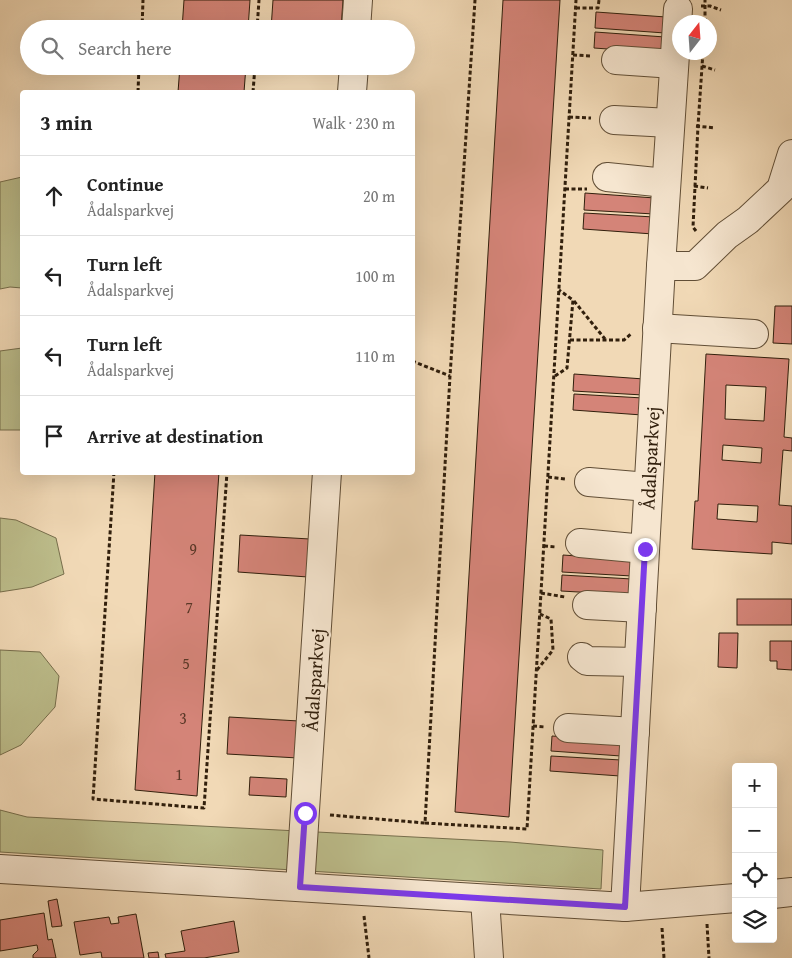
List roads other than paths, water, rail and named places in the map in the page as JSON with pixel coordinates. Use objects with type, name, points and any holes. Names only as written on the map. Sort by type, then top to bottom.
[{"type":"street","points":[[357,20],[358,0]]},
{"type":"street","name":"Ådalsparkvej","points":[[625,907],[657,331],[678,9]]},
{"type":"street","points":[[616,60],[674,64]]},
{"type":"street","points":[[352,90],[353,75]]},
{"type":"street","points":[[614,120],[670,123]]},
{"type":"street","points":[[661,266],[695,266],[727,235],[748,220],[781,189],[792,154]]},
{"type":"street","points":[[607,177],[666,182]]},
{"type":"street","points":[[657,331],[754,334]]},
{"type":"street","name":"Ådalsparkvej","points":[[300,887],[327,475]]},
{"type":"street","points":[[589,482],[648,487]]},
{"type":"street","points":[[580,543],[645,549]]},
{"type":"street","points":[[587,605],[642,608]]},
{"type":"street","points":[[582,657],[587,661],[638,662]]},
{"type":"street","points":[[568,728],[635,732]]},
{"type":"street","points":[[0,870],[625,907],[732,899]]},
{"type":"street","points":[[777,894],[792,892]]},
{"type":"street","points":[[485,899],[489,958]]}]
